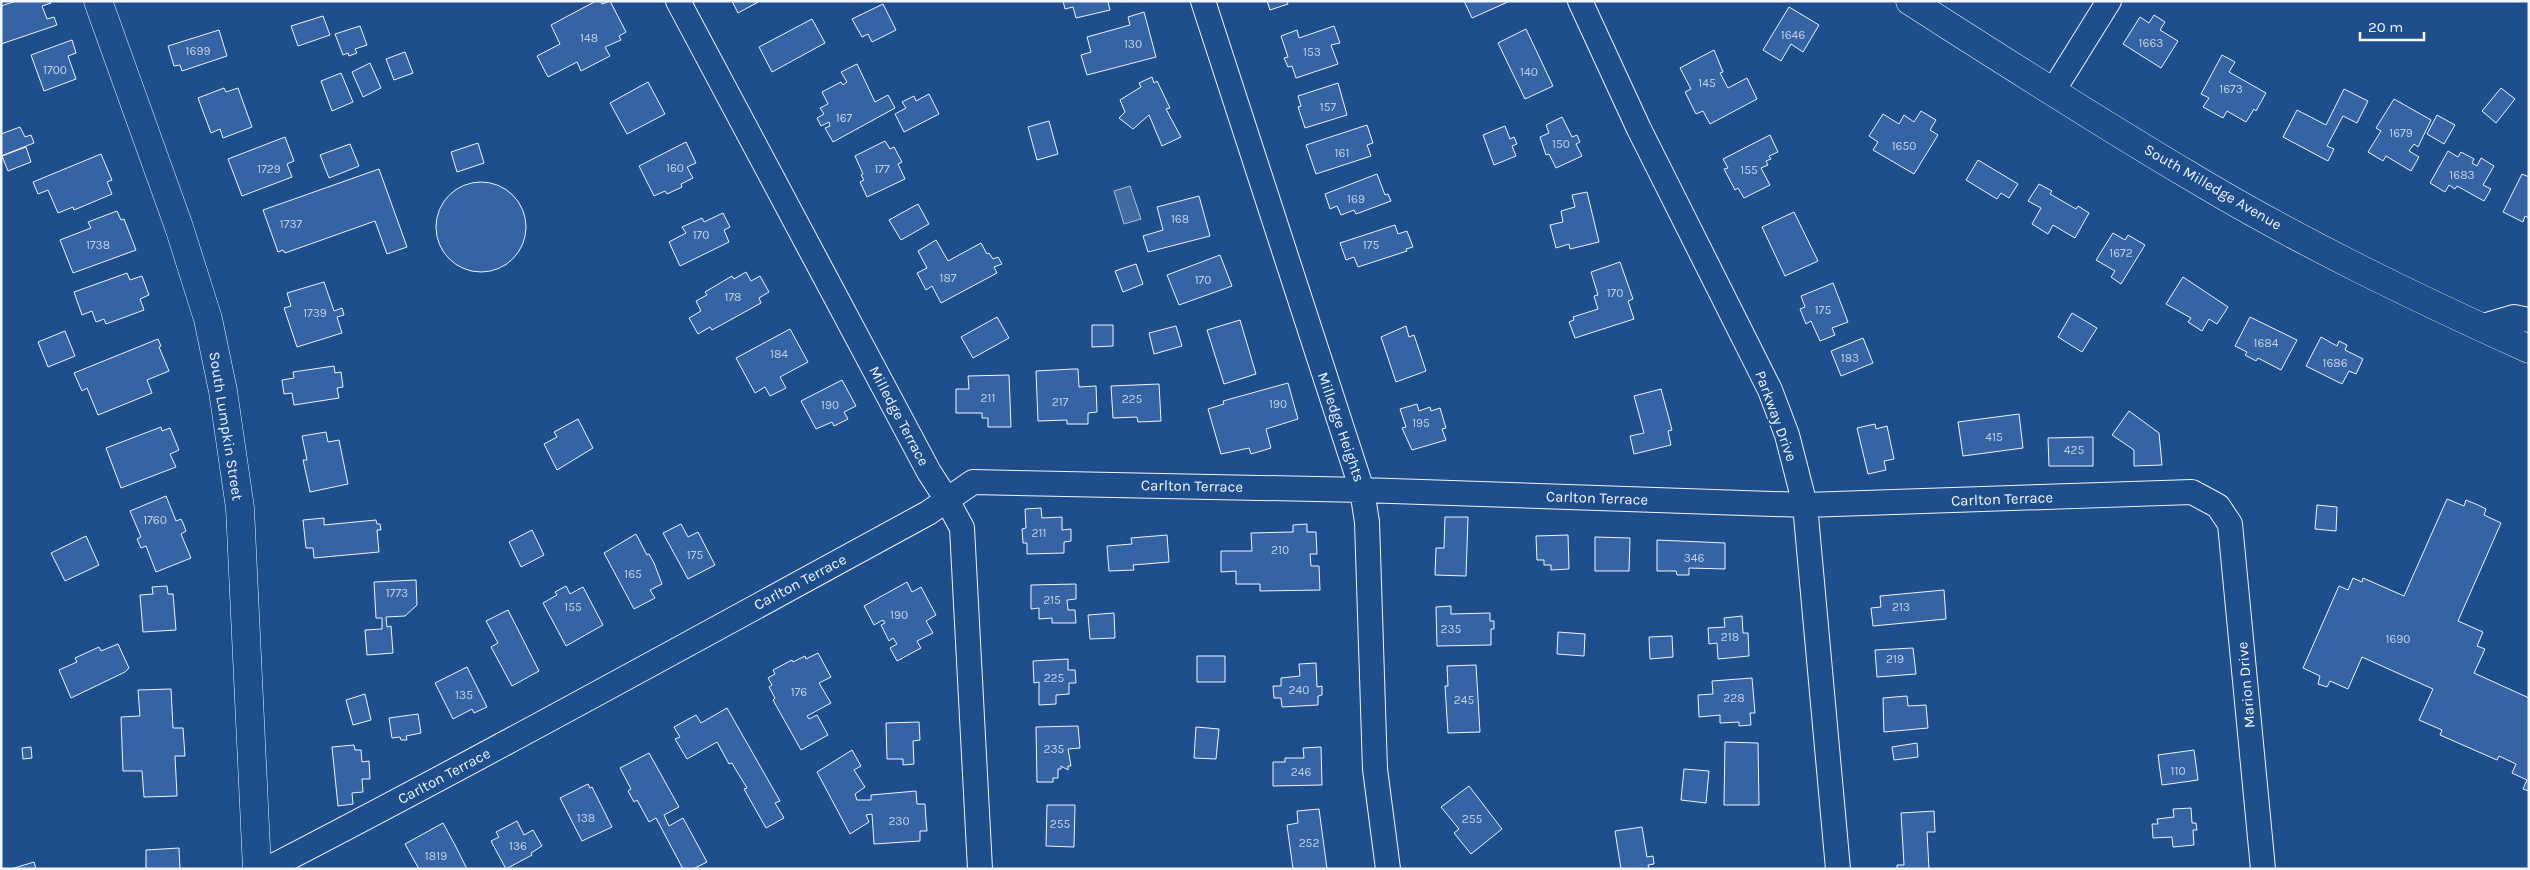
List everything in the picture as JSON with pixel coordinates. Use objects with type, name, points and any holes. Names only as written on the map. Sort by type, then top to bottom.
[{"type":"main road","name":"South Lumpkin Street","points":[[98,1],[179,226],[208,320],[223,391],[240,508],[257,869]]},
{"type":"main road","name":"South Milledge Avenue","points":[[1910,1],[2053,92],[2248,209],[2375,277],[2529,349]]},
{"type":"street","name":"Milledge Terrace","points":[[678,1],[929,472],[962,528],[980,869]]},
{"type":"street","name":"Milledge Heights","points":[[1204,1],[1362,490],[1367,522],[1375,769],[1388,869]]},
{"type":"street","name":"Parkway Drive","points":[[1580,1],[1639,129],[1770,390],[1787,436],[1805,505],[1838,869]]},
{"type":"street","points":[[2053,92],[2109,1]]},
{"type":"street","points":[[2480,327],[2514,317],[2529,320]]},
{"type":"street","name":"Carlton Terrace","points":[[262,869],[460,768],[928,513],[973,482],[1362,490],[1805,505],[2192,492],[2218,506]]},
{"type":"street","name":"Marion Drive","points":[[2218,506],[2230,524],[2263,869]]},
{"type":"water","points":[[1130,186],[1141,219],[1124,224],[1114,191]]},
{"type":"building","points":[[16,1],[50,1],[51,3],[42,6],[47,19],[54,17],[57,25],[1,44],[1,6]]},
{"type":"building","points":[[596,1],[601,1],[602,4],[610,1],[626,32],[619,36],[621,40],[605,47],[610,56],[581,71],[577,62],[548,77],[537,56],[560,44],[551,25]]},
{"type":"building","points":[[732,1],[760,1],[738,13]]},
{"type":"building","points":[[1063,1],[1111,1],[1108,2],[1110,10],[1076,18],[1073,7],[1065,9]]},
{"type":"building","points":[[1267,1],[1287,1],[1288,4],[1270,10]]},
{"type":"building","points":[[1464,1],[1510,1],[1472,18]]},
{"type":"building","points":[[883,4],[896,30],[872,42],[868,34],[862,37],[852,19]]},
{"type":"building","points":[[1789,7],[1819,25],[1803,52],[1791,44],[1781,61],[1763,50]]},
{"type":"building","points":[[1144,12],[1156,57],[1087,75],[1081,55],[1091,52],[1087,37],[1130,25],[1128,17]]},
{"type":"building","points":[[2154,15],[2165,22],[2160,30],[2178,41],[2161,68],[2123,44],[2140,17],[2149,23]]},
{"type":"building","points":[[323,16],[330,35],[298,46],[291,26]]},
{"type":"building","points":[[812,19],[825,43],[772,72],[759,47]]},
{"type":"building","points":[[360,26],[367,45],[355,49],[357,53],[349,56],[348,53],[343,55],[335,34]]},
{"type":"building","points":[[1334,26],[1340,43],[1331,45],[1338,64],[1296,78],[1292,66],[1288,67],[1284,58],[1288,57],[1281,36],[1297,30],[1299,38]]},
{"type":"building","points":[[1526,29],[1553,86],[1525,99],[1498,43]]},
{"type":"building","points":[[219,30],[227,56],[182,71],[180,65],[174,66],[168,46]]},
{"type":"building","points":[[72,40],[76,53],[68,56],[76,79],[44,91],[31,55]]},
{"type":"building","points":[[1714,50],[1723,72],[1720,73],[1728,88],[1747,78],[1757,99],[1710,124],[1703,111],[1696,114],[1685,92],[1691,89],[1680,68]]},
{"type":"building","points":[[405,52],[413,73],[394,80],[386,59]]},
{"type":"building","points":[[2222,55],[2235,62],[2229,72],[2266,93],[2256,111],[2254,109],[2246,122],[2227,111],[2223,118],[2203,107],[2209,98],[2201,94]]},
{"type":"building","points":[[370,63],[381,88],[363,97],[352,72]]},
{"type":"building","points":[[857,64],[875,102],[888,95],[895,108],[833,142],[825,128],[830,126],[829,122],[821,126],[817,118],[824,114],[820,108],[828,104],[822,92],[841,82],[843,85],[847,82],[841,72]]},
{"type":"building","points":[[341,73],[353,102],[332,111],[321,81]]},
{"type":"building","points":[[1152,77],[1154,83],[1157,81],[1170,108],[1166,109],[1181,137],[1162,146],[1149,115],[1133,129],[1119,118],[1125,112],[1120,100],[1141,87],[1139,83]]},
{"type":"building","points":[[648,82],[665,114],[627,134],[610,103]]},
{"type":"building","points":[[1338,83],[1347,115],[1305,128],[1298,107],[1301,106],[1298,96]]},
{"type":"building","points":[[224,88],[226,92],[238,88],[252,127],[223,138],[220,129],[211,133],[198,98]]},
{"type":"building","points":[[2501,88],[2515,99],[2496,123],[2482,111]]},
{"type":"building","points":[[2344,89],[2368,101],[2357,123],[2343,116],[2327,146],[2334,149],[2328,161],[2283,137],[2297,110],[2326,125]]},
{"type":"building","points":[[929,94],[939,114],[904,132],[895,114],[906,108],[902,102],[914,96],[916,101]]},
{"type":"building","points":[[2394,99],[2431,120],[2418,147],[2414,144],[2409,151],[2419,157],[2411,171],[2386,156],[2383,161],[2368,152],[2381,131],[2376,128]]},
{"type":"building","points":[[1921,111],[1936,120],[1930,130],[1938,135],[1914,174],[1873,150],[1878,142],[1869,136],[1883,114],[1899,124],[1904,115],[1914,122]]},
{"type":"building","points":[[2437,115],[2455,125],[2444,144],[2427,134]]},
{"type":"building","points":[[1562,117],[1572,137],[1577,135],[1580,142],[1576,144],[1582,156],[1556,168],[1549,154],[1546,155],[1540,137],[1549,133],[1546,125]]},
{"type":"building","points":[[1049,121],[1058,154],[1037,160],[1028,127]]},
{"type":"building","points":[[1367,125],[1373,143],[1367,145],[1371,156],[1316,174],[1306,145]]},
{"type":"building","points":[[1505,126],[1510,139],[1514,137],[1517,144],[1512,146],[1516,156],[1494,165],[1483,135]]},
{"type":"building","points":[[20,127],[25,137],[31,135],[34,143],[1,156],[1,134]]},
{"type":"building","points":[[1770,135],[1778,152],[1769,156],[1771,159],[1766,161],[1768,165],[1761,168],[1770,185],[1744,198],[1738,188],[1735,190],[1724,169],[1728,168],[1723,159]]},
{"type":"building","points":[[285,137],[294,161],[287,164],[292,177],[242,196],[228,159]]},
{"type":"building","points":[[885,141],[890,149],[894,147],[902,162],[898,164],[905,179],[867,197],[860,182],[864,180],[861,175],[863,174],[855,156]]},
{"type":"building","points":[[686,142],[696,163],[687,167],[693,178],[681,184],[682,187],[667,194],[665,191],[654,196],[639,166]]},
{"type":"building","points":[[478,143],[484,163],[457,172],[451,152]]},
{"type":"building","points":[[350,144],[359,166],[329,178],[320,155]]},
{"type":"building","points":[[26,147],[31,162],[8,171],[2,156]]},
{"type":"building","points":[[2448,151],[2458,157],[2461,152],[2474,159],[2472,163],[2477,166],[2481,158],[2494,166],[2483,185],[2491,189],[2484,201],[2457,186],[2455,189],[2449,185],[2445,192],[2430,183]]},
{"type":"building","points":[[101,154],[112,180],[107,182],[112,194],[74,210],[73,207],[58,213],[48,190],[38,194],[33,182]]},
{"type":"building","points":[[1978,160],[2018,184],[2009,198],[2001,193],[1997,199],[1966,180]]},
{"type":"building","points":[[379,169],[407,247],[387,254],[375,221],[285,253],[283,250],[278,252],[263,210]]},
{"type":"building","points":[[1377,174],[1385,195],[1388,194],[1391,201],[1356,214],[1354,210],[1341,215],[1337,206],[1330,209],[1325,194]]},
{"type":"building","points":[[2522,174],[2529,177],[2529,218],[2525,216],[2523,222],[2503,212]]},
{"type":"building","points":[[481,182],[498,185],[513,195],[523,210],[526,227],[523,244],[513,259],[498,269],[481,272],[464,269],[449,259],[439,244],[436,227],[439,210],[449,195],[464,185]]},
{"type":"building","points":[[2039,184],[2052,191],[2050,194],[2076,209],[2078,206],[2089,213],[2075,238],[2053,225],[2048,234],[2032,224],[2041,208],[2028,201]]},
{"type":"building","points":[[1587,192],[1599,242],[1570,249],[1569,244],[1556,248],[1550,225],[1563,222],[1561,211],[1575,207],[1572,195]]},
{"type":"building","points":[[1199,196],[1210,236],[1148,252],[1143,236],[1163,230],[1157,207]]},
{"type":"building","points":[[918,204],[929,224],[901,240],[889,220]]},
{"type":"building","points":[[117,211],[121,220],[124,219],[136,250],[73,273],[60,240],[91,228],[88,222]]},
{"type":"building","points":[[1794,212],[1818,261],[1785,276],[1762,227]]},
{"type":"building","points":[[723,213],[730,227],[724,230],[729,242],[680,266],[669,242],[686,233],[682,227],[702,218],[704,222]]},
{"type":"building","points":[[1395,225],[1398,234],[1407,231],[1413,247],[1406,249],[1407,251],[1358,267],[1354,257],[1346,260],[1340,243]]},
{"type":"building","points":[[2113,233],[2125,240],[2128,235],[2145,245],[2121,284],[2111,277],[2115,271],[2096,260]]},
{"type":"building","points":[[936,240],[948,261],[981,243],[987,254],[989,253],[993,259],[998,257],[1002,264],[994,267],[997,273],[941,303],[932,286],[926,290],[917,273],[927,268],[918,251]]},
{"type":"building","points":[[1220,255],[1232,286],[1179,305],[1167,275]]},
{"type":"building","points":[[1620,262],[1633,299],[1628,301],[1634,319],[1575,338],[1569,322],[1574,320],[1573,317],[1598,309],[1594,296],[1598,295],[1591,272]]},
{"type":"building","points":[[1136,264],[1143,284],[1123,292],[1115,271]]},
{"type":"building","points":[[746,272],[751,281],[760,276],[769,292],[759,298],[761,303],[712,330],[710,327],[698,334],[689,318],[701,311],[696,301],[707,295],[705,292],[732,276],[734,279]]},
{"type":"building","points":[[127,273],[130,280],[142,276],[149,295],[140,299],[144,310],[106,324],[104,319],[96,322],[92,311],[82,315],[74,292]]},
{"type":"building","points":[[2183,277],[2228,307],[2217,324],[2209,319],[2202,331],[2188,322],[2191,318],[2166,304]]},
{"type":"building","points":[[324,282],[334,311],[342,308],[344,315],[337,317],[342,333],[297,347],[284,308],[291,306],[287,293]]},
{"type":"building","points":[[1833,283],[1848,322],[1832,328],[1835,335],[1820,341],[1811,321],[1806,324],[1800,309],[1805,307],[1801,296]]},
{"type":"building","points":[[2072,313],[2097,328],[2082,352],[2058,337]]},
{"type":"building","points":[[997,317],[1009,338],[973,358],[961,337]]},
{"type":"building","points":[[2250,317],[2297,340],[2281,370],[2258,358],[2256,361],[2245,355],[2247,352],[2235,346]]},
{"type":"building","points":[[1240,320],[1256,374],[1224,384],[1207,330]]},
{"type":"building","points":[[1092,325],[1113,325],[1113,346],[1092,347]]},
{"type":"building","points":[[1176,326],[1182,346],[1154,354],[1149,333]]},
{"type":"building","points":[[1406,326],[1409,337],[1414,335],[1426,371],[1396,382],[1381,337]]},
{"type":"building","points":[[790,329],[808,362],[780,377],[786,388],[770,396],[765,387],[755,393],[736,358]]},
{"type":"building","points":[[65,331],[75,356],[48,367],[38,342]]},
{"type":"building","points":[[2321,337],[2337,346],[2339,341],[2347,345],[2345,350],[2363,359],[2356,374],[2349,371],[2342,384],[2306,366]]},
{"type":"building","points":[[1863,338],[1873,363],[1841,376],[1831,351]]},
{"type":"building","points":[[158,339],[161,346],[159,347],[169,371],[147,380],[152,393],[98,415],[87,388],[82,391],[74,373]]},
{"type":"building","points":[[334,366],[335,373],[341,372],[343,387],[337,388],[339,398],[294,405],[292,393],[284,394],[282,380],[294,378],[293,372]]},
{"type":"building","points":[[1078,369],[1079,387],[1096,386],[1097,412],[1088,413],[1088,424],[1067,424],[1067,420],[1038,421],[1036,371]]},
{"type":"building","points":[[1009,375],[1011,427],[988,427],[988,418],[982,418],[982,413],[956,413],[956,389],[969,389],[968,376]]},
{"type":"building","points":[[842,380],[856,406],[844,412],[848,419],[834,426],[832,422],[816,429],[801,401]]},
{"type":"building","points":[[1288,383],[1298,419],[1266,429],[1271,448],[1251,454],[1249,448],[1221,454],[1208,409],[1224,404],[1223,401]]},
{"type":"building","points":[[1159,384],[1161,421],[1138,422],[1137,417],[1113,418],[1111,386]]},
{"type":"building","points":[[1661,389],[1672,430],[1668,431],[1671,445],[1634,454],[1630,436],[1644,433],[1634,396]]},
{"type":"building","points":[[1417,404],[1419,411],[1430,407],[1431,411],[1440,408],[1446,428],[1442,429],[1446,440],[1412,450],[1402,428],[1406,427],[1400,409]]},
{"type":"building","points":[[2129,411],[2159,433],[2162,465],[2134,466],[2134,450],[2112,435]]},
{"type":"building","points":[[2019,414],[2023,448],[1963,456],[1958,422]]},
{"type":"building","points":[[578,419],[593,448],[557,470],[544,444],[557,437],[554,432]]},
{"type":"building","points":[[1875,424],[1876,429],[1887,426],[1894,459],[1884,461],[1886,470],[1868,474],[1857,428]]},
{"type":"building","points":[[161,427],[162,431],[170,428],[179,450],[170,454],[176,467],[121,488],[106,448]]},
{"type":"building","points":[[326,432],[328,442],[339,440],[348,484],[310,492],[303,460],[307,460],[302,436]]},
{"type":"building","points":[[2093,437],[2093,466],[2049,466],[2048,438]]},
{"type":"building","points":[[166,496],[176,521],[181,519],[183,523],[186,531],[181,534],[191,558],[156,572],[146,546],[141,548],[137,539],[141,537],[130,511]]},
{"type":"building","points":[[2447,499],[2464,506],[2466,500],[2478,505],[2486,509],[2484,515],[2501,523],[2458,621],[2483,632],[2477,646],[2485,649],[2474,673],[2529,698],[2529,791],[2523,789],[2527,780],[2512,773],[2516,764],[2499,756],[2497,760],[2440,735],[2442,730],[2419,720],[2433,689],[2362,657],[2348,689],[2330,681],[2327,687],[2318,684],[2320,676],[2303,668],[2339,586],[2348,590],[2353,578],[2362,582],[2363,578],[2404,596]]},
{"type":"building","points":[[2317,505],[2337,507],[2336,531],[2315,529]]},
{"type":"building","points":[[1041,508],[1042,518],[1062,517],[1062,530],[1071,529],[1071,541],[1064,542],[1064,553],[1027,554],[1027,543],[1023,543],[1022,529],[1026,528],[1025,509]]},
{"type":"building","points":[[1445,517],[1468,517],[1466,576],[1435,575],[1436,548],[1444,548]]},
{"type":"building","points":[[324,518],[324,525],[376,520],[377,524],[380,524],[381,530],[377,530],[379,552],[314,558],[313,548],[306,548],[303,520]]},
{"type":"building","points":[[681,524],[688,537],[698,532],[715,565],[688,579],[663,533]]},
{"type":"building","points":[[1307,524],[1307,532],[1316,532],[1317,554],[1310,554],[1311,566],[1319,566],[1320,590],[1260,591],[1260,584],[1236,584],[1236,571],[1221,572],[1221,551],[1252,551],[1251,533],[1293,532],[1293,525]]},
{"type":"building","points":[[532,530],[544,555],[521,567],[509,542]]},
{"type":"building","points":[[636,534],[647,555],[649,554],[654,563],[662,584],[650,590],[655,598],[634,609],[604,553]]},
{"type":"building","points":[[1167,535],[1169,562],[1133,565],[1134,570],[1109,571],[1107,546],[1132,544],[1131,538]]},
{"type":"building","points":[[1568,535],[1569,569],[1551,570],[1551,565],[1544,565],[1544,560],[1537,560],[1536,536]]},
{"type":"building","points":[[86,536],[99,565],[65,581],[51,553]]},
{"type":"building","points":[[1595,537],[1630,538],[1629,571],[1595,571]]},
{"type":"building","points":[[1657,540],[1725,543],[1725,569],[1689,568],[1689,575],[1677,575],[1676,571],[1657,571]]},
{"type":"building","points":[[416,580],[417,605],[405,616],[386,617],[387,627],[391,626],[393,653],[367,655],[365,630],[382,629],[382,618],[376,618],[374,582]]},
{"type":"building","points":[[907,582],[912,592],[921,587],[936,615],[926,621],[933,633],[917,641],[921,648],[897,661],[890,648],[897,644],[893,638],[889,641],[881,625],[885,623],[883,620],[874,625],[864,606]]},
{"type":"building","points":[[1076,584],[1076,599],[1067,600],[1068,610],[1075,610],[1076,623],[1052,623],[1052,618],[1039,619],[1039,608],[1031,609],[1031,585]]},
{"type":"building","points":[[167,586],[168,594],[173,594],[176,630],[143,632],[140,595],[153,594],[152,587]]},
{"type":"building","points":[[566,586],[570,594],[583,587],[603,625],[566,646],[543,603],[557,595],[555,592]]},
{"type":"building","points":[[1944,590],[1946,619],[1873,626],[1871,608],[1881,607],[1880,596]]},
{"type":"building","points":[[1451,606],[1451,614],[1490,613],[1490,621],[1494,621],[1494,629],[1491,629],[1491,645],[1437,646],[1436,607]]},
{"type":"building","points":[[508,610],[539,671],[512,686],[491,647],[498,643],[486,621]]},
{"type":"building","points":[[1114,613],[1115,638],[1090,639],[1088,615]]},
{"type":"building","points":[[1742,616],[1743,633],[1748,633],[1749,656],[1718,659],[1717,643],[1709,644],[1708,628],[1725,627],[1724,618]]},
{"type":"building","points":[[1558,632],[1585,634],[1584,656],[1557,654]]},
{"type":"building","points":[[1672,636],[1673,657],[1650,659],[1649,637]]},
{"type":"building","points":[[118,644],[129,668],[125,672],[71,698],[59,670],[77,662],[75,658],[99,647],[101,651]]},
{"type":"building","points":[[1913,648],[1916,674],[1877,677],[1875,650]]},
{"type":"building","points":[[818,653],[831,677],[819,683],[831,703],[807,716],[809,719],[817,715],[828,735],[801,750],[773,700],[775,698],[769,687],[772,685],[768,678],[775,674],[773,670],[792,660],[793,662],[805,656],[806,659]]},
{"type":"building","points":[[1197,656],[1225,656],[1225,682],[1197,682]]},
{"type":"building","points":[[1068,659],[1068,670],[1075,670],[1076,683],[1069,683],[1069,694],[1056,695],[1056,704],[1039,705],[1039,682],[1034,683],[1033,661]]},
{"type":"building","points":[[1316,663],[1317,687],[1322,686],[1322,695],[1318,696],[1318,705],[1282,707],[1281,698],[1274,698],[1273,686],[1281,686],[1281,678],[1300,676],[1299,664]]},
{"type":"building","points":[[1476,665],[1480,732],[1448,733],[1445,686],[1448,686],[1447,666]]},
{"type":"building","points":[[467,667],[487,707],[474,713],[472,709],[453,719],[435,683]]},
{"type":"building","points":[[1752,678],[1755,713],[1750,713],[1751,725],[1739,726],[1739,722],[1720,723],[1720,715],[1699,717],[1698,695],[1713,694],[1712,681]]},
{"type":"building","points":[[171,689],[173,728],[183,728],[185,756],[175,756],[177,796],[144,797],[142,771],[123,771],[121,717],[140,716],[138,690]]},
{"type":"building","points":[[365,694],[371,720],[353,725],[346,700]]},
{"type":"building","points":[[1907,696],[1908,706],[1926,705],[1928,728],[1884,732],[1883,698]]},
{"type":"building","points":[[727,708],[780,801],[775,803],[784,818],[766,828],[744,789],[747,788],[732,763],[729,764],[717,742],[687,759],[675,739],[680,737],[674,727],[696,715],[701,723]]},
{"type":"building","points":[[418,714],[421,733],[406,736],[407,740],[401,740],[400,737],[392,738],[389,718]]},
{"type":"building","points":[[919,722],[920,740],[913,741],[914,764],[903,765],[903,759],[887,759],[886,723]]},
{"type":"building","points":[[1078,726],[1080,748],[1068,749],[1071,766],[1068,766],[1068,770],[1061,766],[1061,769],[1058,769],[1058,778],[1053,778],[1053,782],[1037,782],[1036,727]]},
{"type":"building","points":[[1196,727],[1219,729],[1216,759],[1194,758]]},
{"type":"building","points":[[1725,742],[1758,743],[1759,805],[1724,805]]},
{"type":"building","points":[[1917,743],[1918,757],[1894,760],[1892,747]]},
{"type":"building","points":[[354,745],[355,750],[361,750],[362,762],[369,761],[370,779],[362,779],[363,792],[352,793],[353,804],[338,806],[332,747]]},
{"type":"building","points":[[31,747],[32,758],[23,759],[22,748]]},
{"type":"building","points":[[1321,747],[1322,785],[1273,786],[1273,762],[1285,762],[1285,758],[1304,758],[1303,748]]},
{"type":"building","points":[[852,750],[861,766],[854,770],[865,787],[855,794],[857,800],[871,800],[871,795],[916,791],[917,804],[925,804],[927,831],[920,831],[920,841],[874,844],[872,814],[866,815],[869,822],[850,834],[817,772]]},
{"type":"building","points":[[2194,750],[2198,780],[2162,785],[2158,755]]},
{"type":"building","points":[[649,753],[679,807],[664,815],[669,826],[683,818],[707,862],[693,869],[683,869],[656,818],[649,822],[637,800],[634,802],[628,791],[631,789],[620,768]]},
{"type":"building","points":[[1684,769],[1709,771],[1706,803],[1681,800]]},
{"type":"building","points":[[588,784],[590,788],[592,787],[612,827],[582,841],[560,798]]},
{"type":"building","points":[[1469,786],[1502,829],[1471,854],[1454,833],[1459,829],[1441,807]]},
{"type":"building","points":[[1047,805],[1075,805],[1074,847],[1046,846]]},
{"type":"building","points":[[2191,808],[2192,823],[2196,823],[2197,830],[2193,830],[2194,845],[2173,847],[2172,837],[2153,838],[2152,824],[2158,824],[2157,819],[2174,817],[2173,809]]},
{"type":"building","points":[[1319,809],[1327,869],[1293,869],[1287,825],[1298,823],[1297,811]]},
{"type":"building","points":[[1934,811],[1935,832],[1927,832],[1929,869],[1897,869],[1897,865],[1904,865],[1901,813]]},
{"type":"building","points":[[517,821],[524,835],[533,830],[542,846],[531,853],[532,855],[506,869],[491,841],[499,837],[496,832]]},
{"type":"building","points":[[443,823],[467,869],[419,869],[405,844]]},
{"type":"building","points":[[1642,827],[1647,857],[1653,856],[1654,864],[1648,865],[1649,869],[1621,869],[1615,831]]},
{"type":"building","points":[[179,848],[180,869],[146,869],[146,850]]},
{"type":"building","points":[[34,862],[36,869],[11,869]]}]
